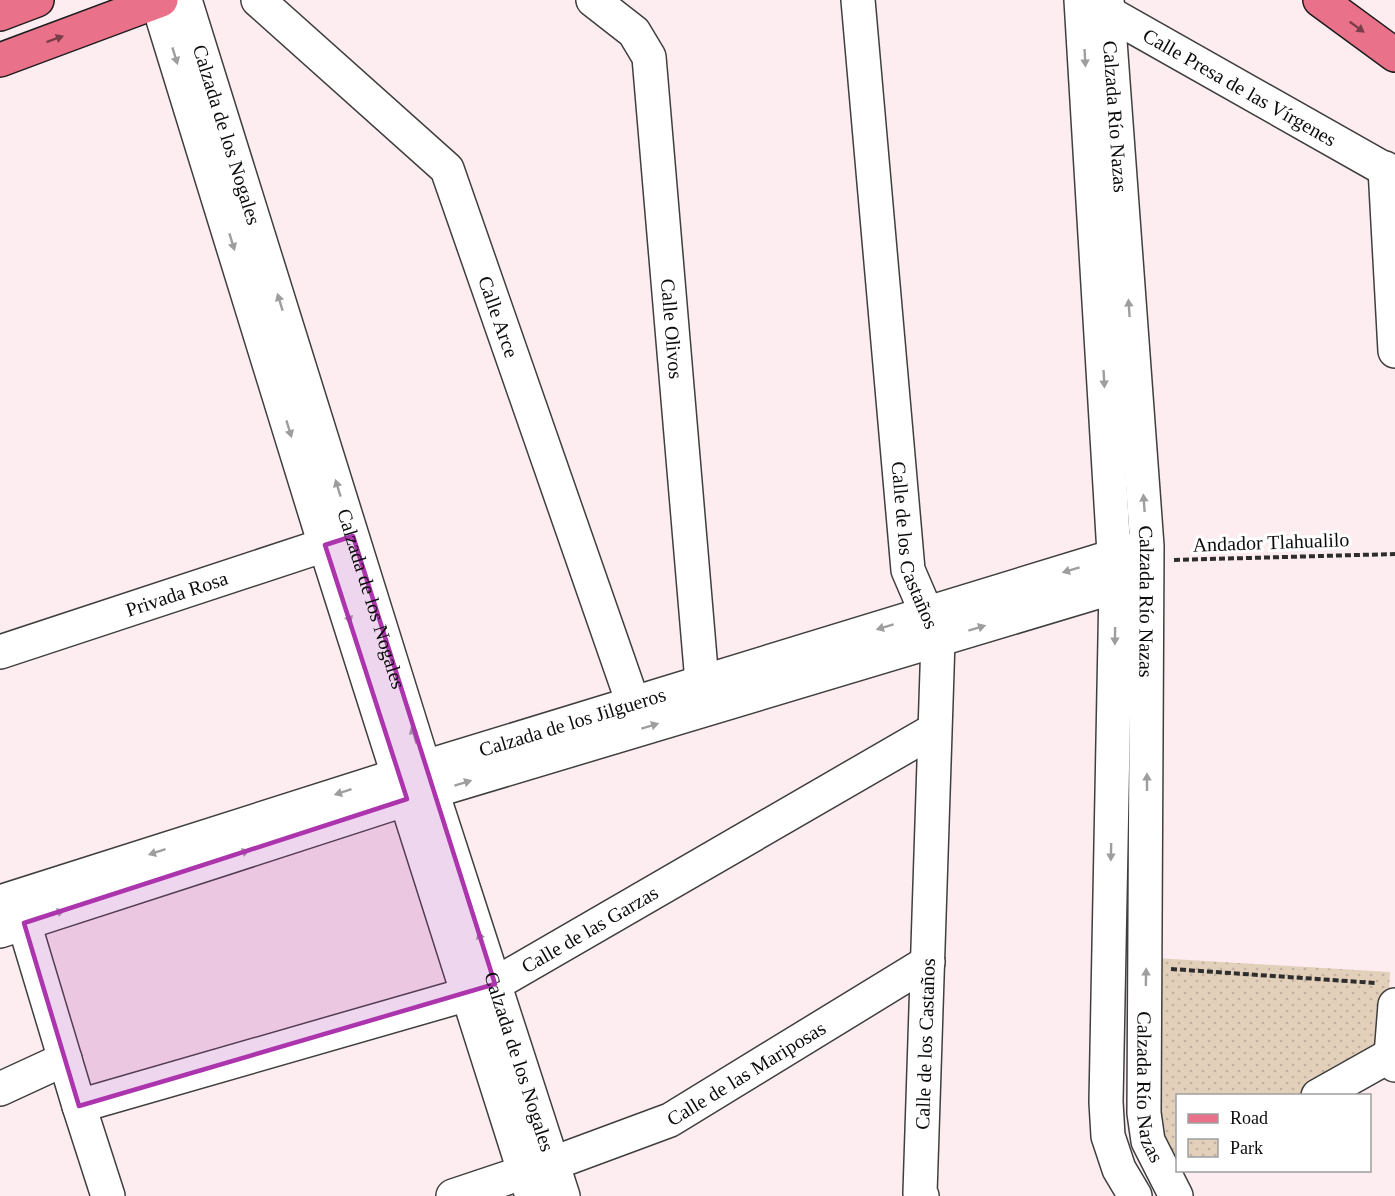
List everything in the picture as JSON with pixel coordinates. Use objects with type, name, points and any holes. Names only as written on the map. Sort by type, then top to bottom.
[{"type":"main road","points":[[0,14],[37,0]]},
{"type":"main road","points":[[0,60],[165,0]]},
{"type":"main road","points":[[1320,0],[1395,55]]},
{"type":"street","name":"Calzada de los Nogales","points":[[165,0],[482,989],[537,1177],[563,1196]]},
{"type":"street","name":"Calle Arce","points":[[258,0],[447,169],[633,703]]},
{"type":"street","name":"Calle Olivos","points":[[593,0],[634,32],[649,57],[702,682]]},
{"type":"street","name":"Calle de los Castaños","points":[[858,0],[908,570],[932,627],[934,730],[919,1195]]},
{"type":"street","name":"Calle Presa de las Vírgenes","points":[[1095,3],[1390,172]]},
{"type":"street","name":"Calzada Río Nazas","points":[[1095,3],[1147,561],[1144,1113],[1148,1141],[1175,1182]]},
{"type":"street","name":"Calzada Río Nazas","points":[[1095,3],[1115,571],[1106,1102],[1108,1136],[1119,1169],[1135,1196]]},
{"type":"street","points":[[1390,172],[1395,351]]},
{"type":"street","name":"Privada Rosa","points":[[0,652],[339,540]]},
{"type":"street","name":"Calzada de los Jilgueros","points":[[0,902],[416,783],[1147,561]]},
{"type":"street","name":"Calzada de los Jilgueros","points":[[12,927],[633,703],[702,682],[932,627]]},
{"type":"street","name":"Calle de las Garzas","points":[[79,1106],[482,989],[934,730]]},
{"type":"street","points":[[12,927],[65,1059],[79,1106],[98,1193]]},
{"type":"street","name":"Calle de las Mariposas","points":[[453,1196],[537,1177],[670,1120],[928,962]]},
{"type":"street","points":[[1320,1094],[1393,1060],[1389,994]]},
{"type":"street","points":[[0,1089],[65,1059]]},
{"type":"path","name":"Andador Tlahualilo","points":[[1147,561],[1395,554]]},
{"type":"path","points":[[1146,967],[1389,994]]},
{"type":"highlighted area","points":[[353,536],[495,984],[79,1106],[24,923],[407,799],[325,545]]},
{"type":"green space","points":[[1156,958],[1390,972],[1386,1052],[1308,1094],[1176,1094],[1176,1164],[1152,1128]]}]
